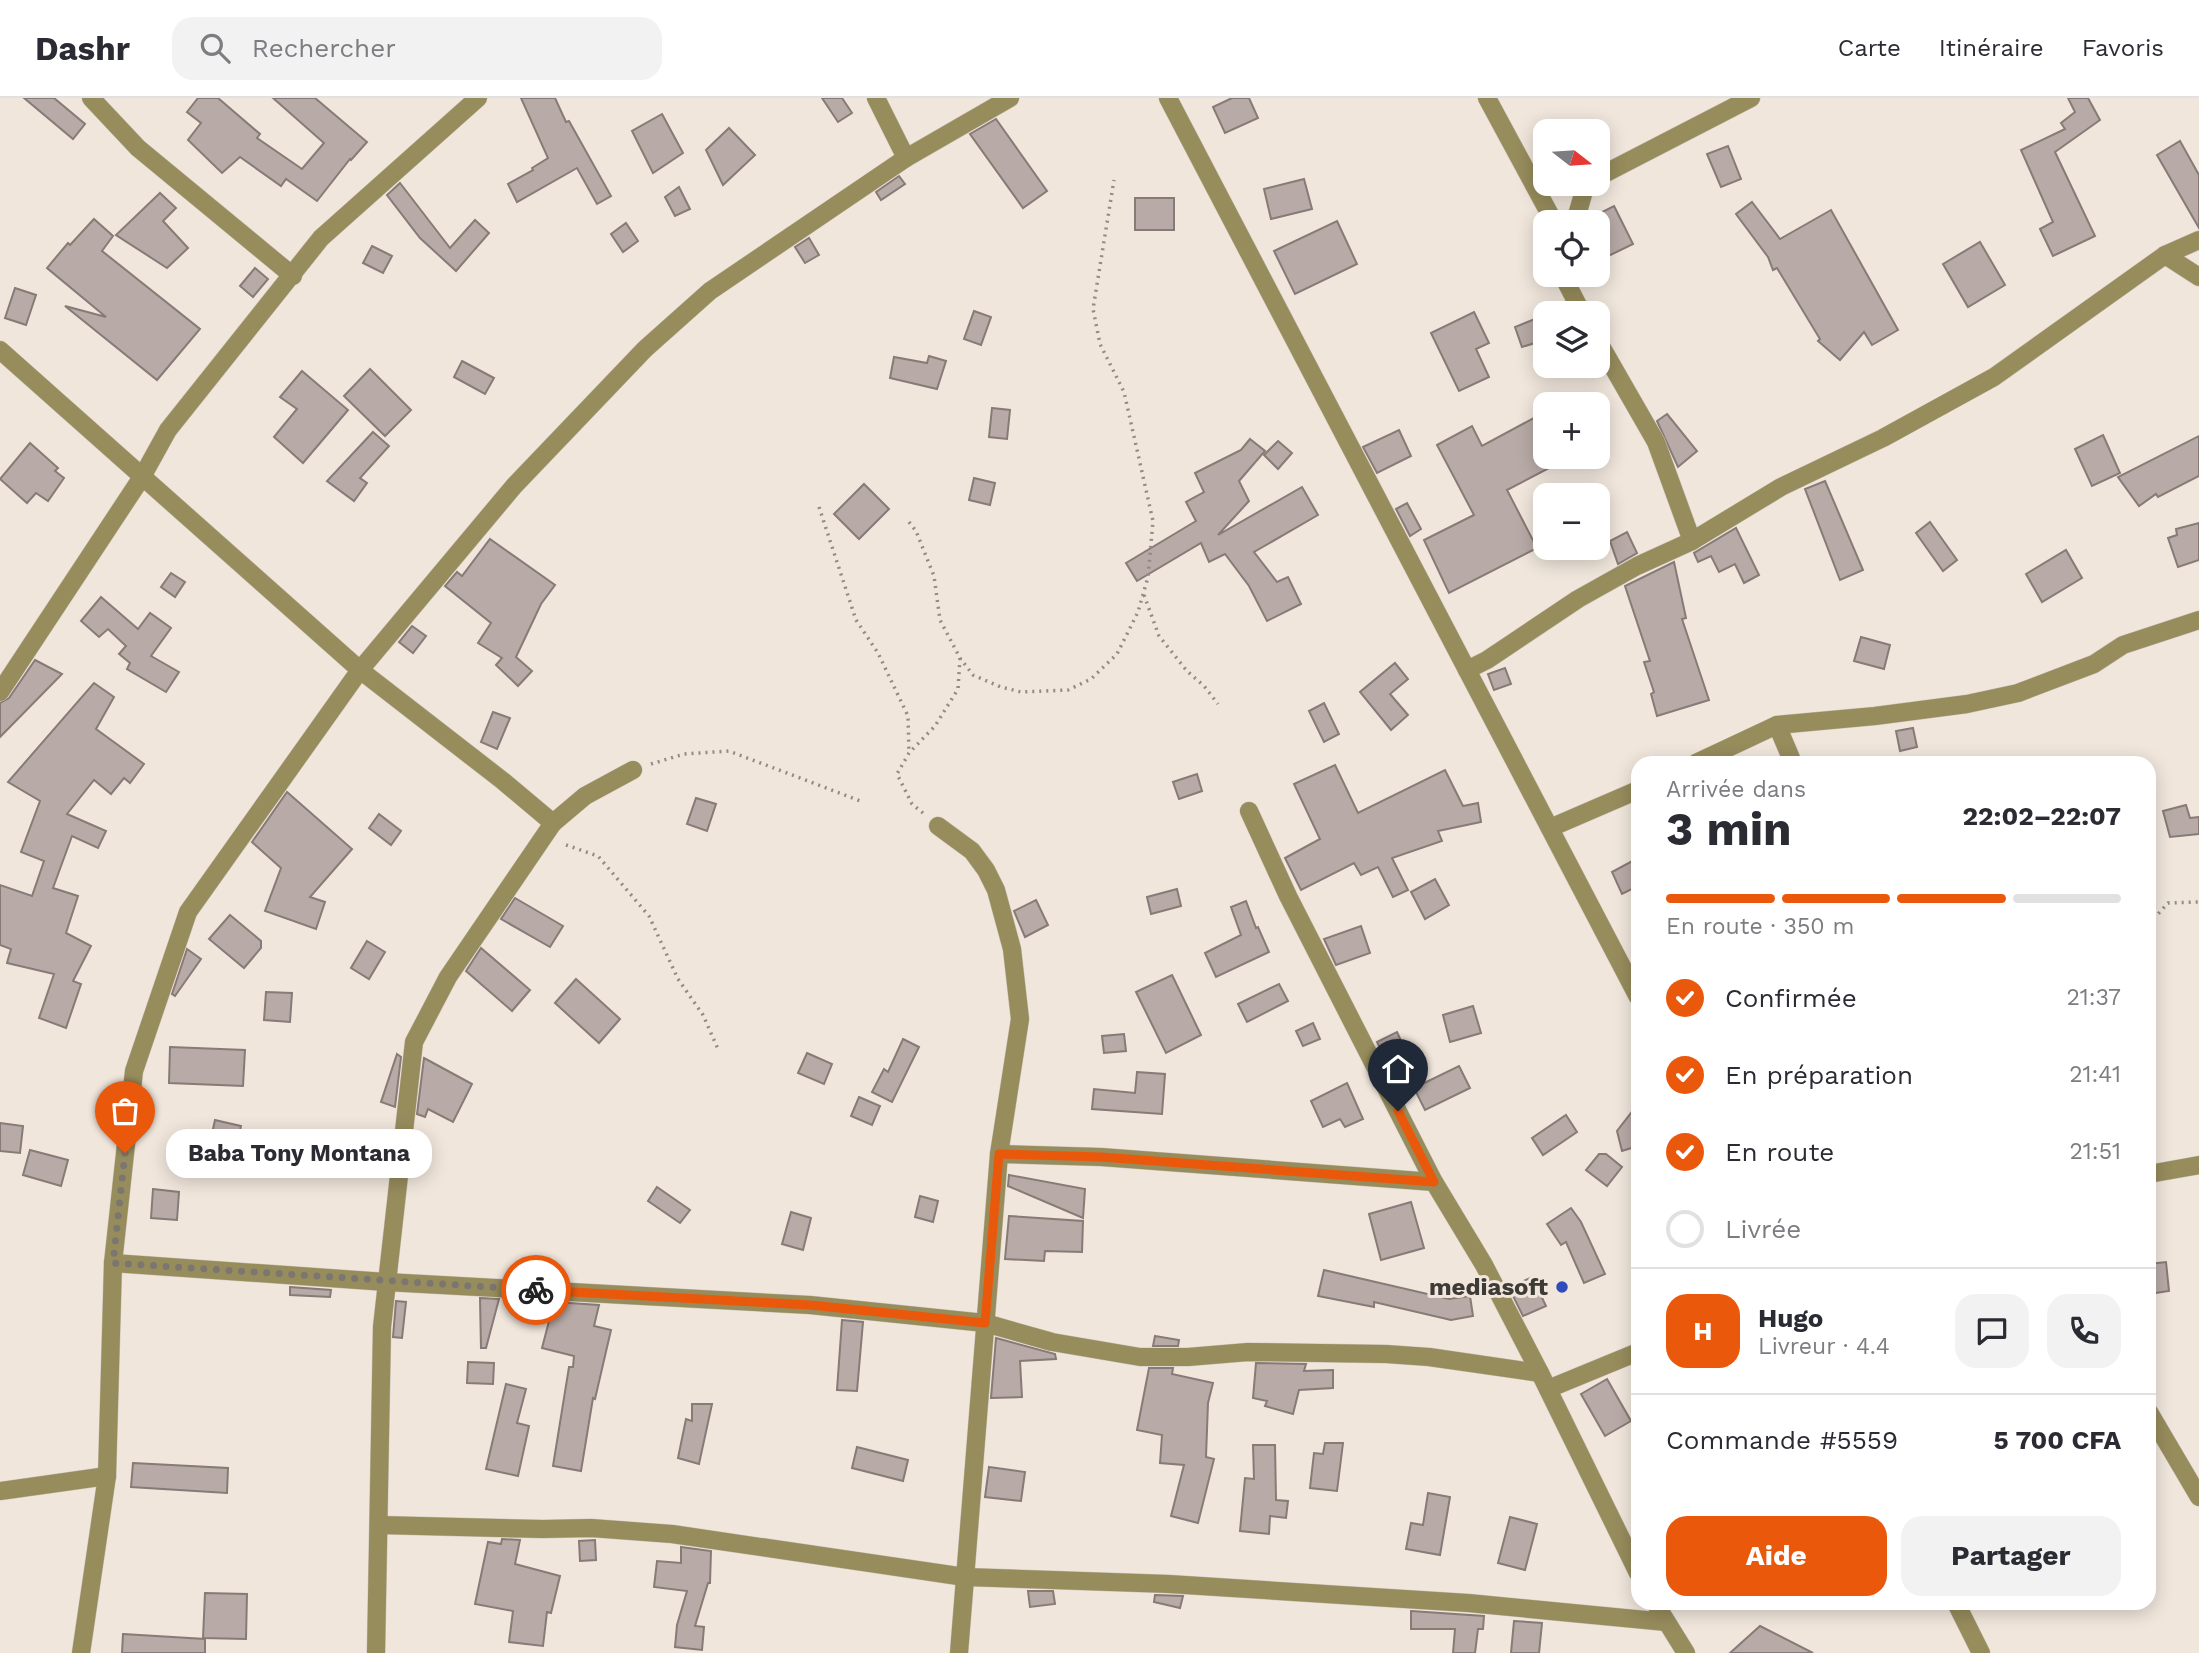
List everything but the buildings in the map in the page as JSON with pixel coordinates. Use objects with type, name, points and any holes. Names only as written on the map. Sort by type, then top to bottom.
[{"type":"street","points":[[92,98],[138,148],[293,276]]},
{"type":"street","points":[[0,692],[142,477],[168,430],[321,238],[478,98]]},
{"type":"street","points":[[876,98],[906,158]]},
{"type":"street","points":[[81,1653],[107,1476],[113,1263],[134,1071],[188,912],[360,670],[514,486],[645,349],[710,291],[906,158],[1010,98]]},
{"type":"street","points":[[1169,98],[1631,984]]},
{"type":"street","points":[[1487,98],[1548,210]]},
{"type":"street","points":[[1610,171],[1751,98]]},
{"type":"street","points":[[1467,670],[1487,660],[1578,599],[1637,566],[1692,541],[1780,487],[1883,438],[1994,377],[2165,255],[2199,240]]},
{"type":"street","points":[[2165,255],[2199,277]]},
{"type":"street","points":[[0,350],[360,670],[503,780],[553,823]]},
{"type":"street","points":[[1610,362],[1656,442],[1692,541]]},
{"type":"street","points":[[1711,756],[1777,725],[1901,713],[1967,704],[2018,693],[2094,664],[2123,645],[2199,620]]},
{"type":"street","points":[[1777,725],[1790,756]]},
{"type":"street","points":[[376,1653],[382,1327],[414,1042],[448,977],[553,823],[586,796],[633,770]]},
{"type":"street","points":[[1550,828],[1631,793]]},
{"type":"street","points":[[1249,811],[1288,897],[1434,1182],[1484,1265],[1549,1389],[1631,1559]]},
{"type":"street","points":[[938,826],[972,851],[996,890],[1012,949],[1020,1019],[999,1154],[959,1653]]},
{"type":"street","points":[[999,1154],[1101,1157],[1434,1182]]},
{"type":"street","points":[[2156,1173],[2199,1165]]},
{"type":"street","points":[[113,1263],[386,1282],[810,1305],[985,1323],[1052,1342],[1140,1357],[1188,1357],[1248,1352],[1386,1354],[1429,1357],[1540,1373]]},
{"type":"street","points":[[1549,1389],[1631,1355]]},
{"type":"street","points":[[2156,1424],[2199,1497]]},
{"type":"street","points":[[0,1491],[107,1476]]},
{"type":"street","points":[[379,1525],[543,1530],[591,1528],[664,1533],[965,1577],[1169,1584],[1468,1603],[1666,1622]]},
{"type":"street","points":[[1659,1610],[1686,1653]]},
{"type":"street","points":[[1960,1610],[1981,1653]]},
{"type":"path","points":[[909,522],[916,531],[934,576],[940,620],[960,658],[973,675],[1021,692],[1068,690],[1091,680],[1117,654],[1138,612],[1148,577],[1153,521],[1124,391],[1100,345],[1093,309],[1114,180]]},
{"type":"path","points":[[819,507],[856,620],[878,653],[908,716],[909,753]]},
{"type":"path","points":[[1143,593],[1159,636],[1218,704]]},
{"type":"path","points":[[938,826],[912,804],[897,774],[909,753],[935,726],[958,689],[960,658]]},
{"type":"path","points":[[633,770],[684,754],[729,751],[863,802]]},
{"type":"path","points":[[566,845],[598,856],[649,916],[678,979],[702,1015],[718,1049]]},
{"type":"path","points":[[2156,916],[2168,903],[2199,902]]},
{"type":"way so far","points":[[125,1153],[113,1263],[536,1290]]},
{"type":"place","name":"Baba Tony Montana","points":[[125,1153]]},
{"type":"place","name":"mediasoft","points":[[1562,1287]]},
{"type":"route","points":[[536,1290],[810,1305],[985,1323],[999,1154],[1101,1157],[1434,1182],[1398,1111]]}]
